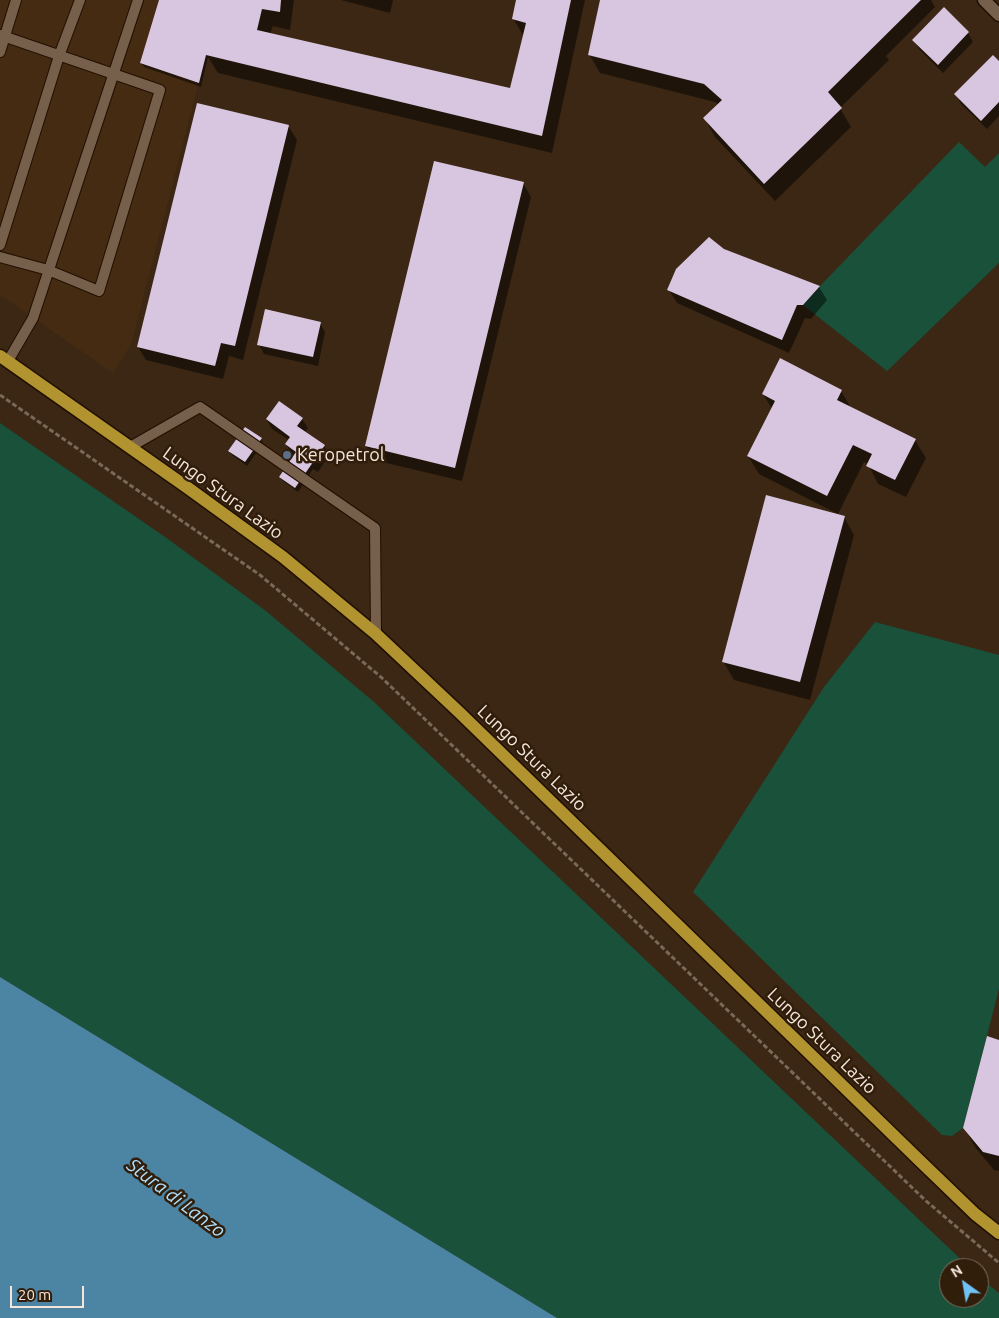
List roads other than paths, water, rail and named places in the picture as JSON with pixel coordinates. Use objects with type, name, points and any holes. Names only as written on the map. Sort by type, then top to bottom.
[{"type":"main road","name":"Lungo Stura Lazio","points":[[4,359],[188,488],[283,558],[376,634],[460,713],[975,1214],[999,1233]]},
{"type":"street","points":[[984,0],[999,15]]},
{"type":"lane","points":[[0,52],[2,36],[16,0]]},
{"type":"lane","points":[[0,245],[59,56],[80,0]]},
{"type":"lane","points":[[4,359],[33,318],[138,0]]},
{"type":"lane","points":[[0,257],[48,270],[99,291],[160,90],[2,36]]},
{"type":"lane","points":[[130,447],[200,407],[374,528],[376,634]]},
{"type":"water","name":"Stura di Lanzo","points":[[0,977],[557,1318],[0,1318]]},
{"type":"place","name":"Keropetrol","points":[[287,455]]}]
